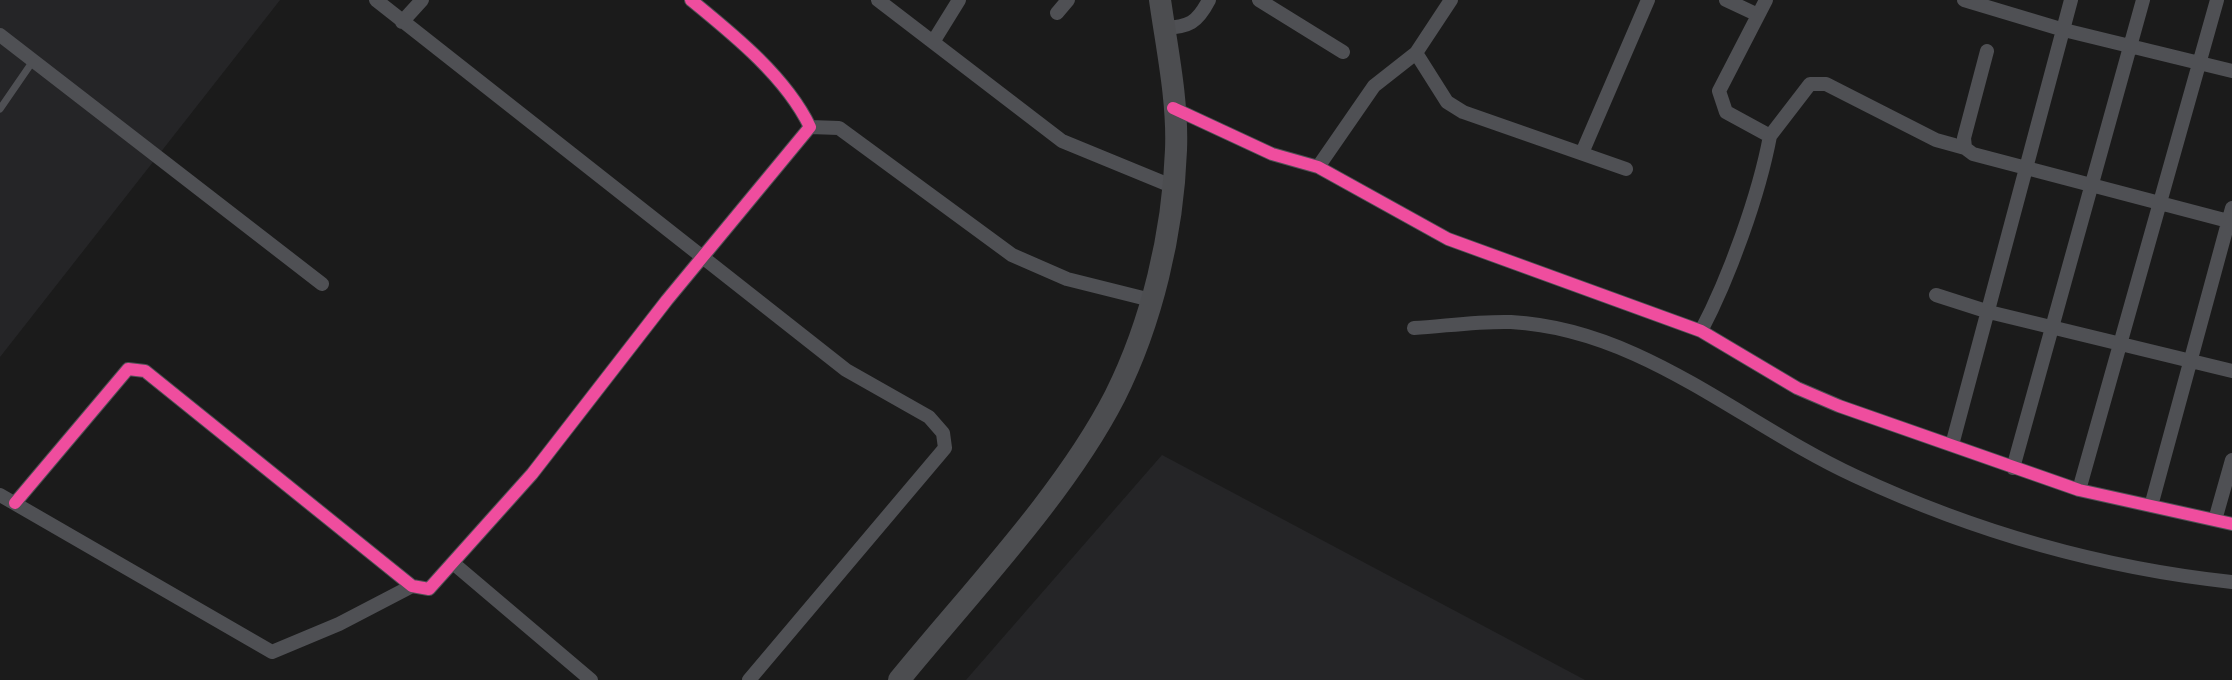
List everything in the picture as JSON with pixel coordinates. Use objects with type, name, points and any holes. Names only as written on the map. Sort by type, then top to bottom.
[{"type":"main road","points":[[899,680],[1058,485],[1090,437],[1131,359],[1151,300],[1174,187],[1173,108],[1160,0]]},
{"type":"street","points":[[376,0],[846,370],[929,417],[943,433],[945,448],[749,680]]},
{"type":"street","points":[[402,22],[422,0]]},
{"type":"street","points":[[691,0],[739,40],[801,109],[810,127]]},
{"type":"street","points":[[878,0],[1062,141],[1174,187]]},
{"type":"street","points":[[933,42],[959,0]]},
{"type":"street","points":[[1057,13],[1068,0]]},
{"type":"street","points":[[1164,28],[1188,27],[1201,17],[1209,0]]},
{"type":"street","points":[[1259,0],[1343,52]]},
{"type":"street","points":[[1318,167],[1374,86],[1416,53],[1451,0]]},
{"type":"street","points":[[1582,153],[1648,0]]},
{"type":"street","points":[[1726,0],[1758,15]]},
{"type":"street","points":[[1766,0],[1719,91],[1726,112],[1770,136]]},
{"type":"street","points":[[1964,0],[2000,5],[2064,30],[2232,71]]},
{"type":"street","points":[[1952,445],[2071,0]]},
{"type":"street","points":[[2013,468],[2143,0]]},
{"type":"street","points":[[2079,490],[2217,0]]},
{"type":"street","points":[[0,35],[322,284]]},
{"type":"street","points":[[1965,148],[1964,138],[1987,51]]},
{"type":"street","points":[[1416,53],[1438,90],[1463,112],[1626,169]]},
{"type":"street","points":[[1701,331],[1715,304],[1763,174],[1770,136],[1810,84],[1826,84],[1936,140],[1965,148],[1973,154],[2160,203],[2231,217],[2188,363],[2151,506]]},
{"type":"street","points":[[1173,108],[1272,154],[1318,167],[1448,239],[1701,331],[1797,388],[2079,490],[2232,524]]},
{"type":"street","points":[[15,503],[128,369],[145,371],[412,586],[429,589],[532,474],[702,257],[810,127]]},
{"type":"street","points":[[810,127],[839,128],[1012,255],[1067,279],[1151,300]]},
{"type":"street","points":[[1936,295],[1989,312],[2054,326],[2188,363],[2232,371]]},
{"type":"street","points":[[1414,328],[1511,322],[1575,333],[1683,377],[1854,476],[1972,523],[2041,547],[2175,576],[2232,582]]},
{"type":"street","points":[[2215,520],[2232,460]]},
{"type":"street","points":[[0,495],[272,652],[339,624],[412,586]]},
{"type":"street","points":[[453,563],[591,680]]},
{"type":"lane","points":[[0,109],[33,60]]},
{"type":"shaded area","points":[[0,0],[280,0],[0,357]]},
{"type":"shaded area","points":[[1162,455],[1585,680],[966,680]]},
{"type":"cycle path","points":[[15,503],[128,369],[145,371],[412,586],[429,589],[532,474],[667,300],[810,127],[773,74],[691,0]]},
{"type":"cycle path","points":[[1173,108],[1272,154],[1318,167],[1448,239],[1701,331],[1797,388],[1839,406],[2079,490],[2232,524]]}]
